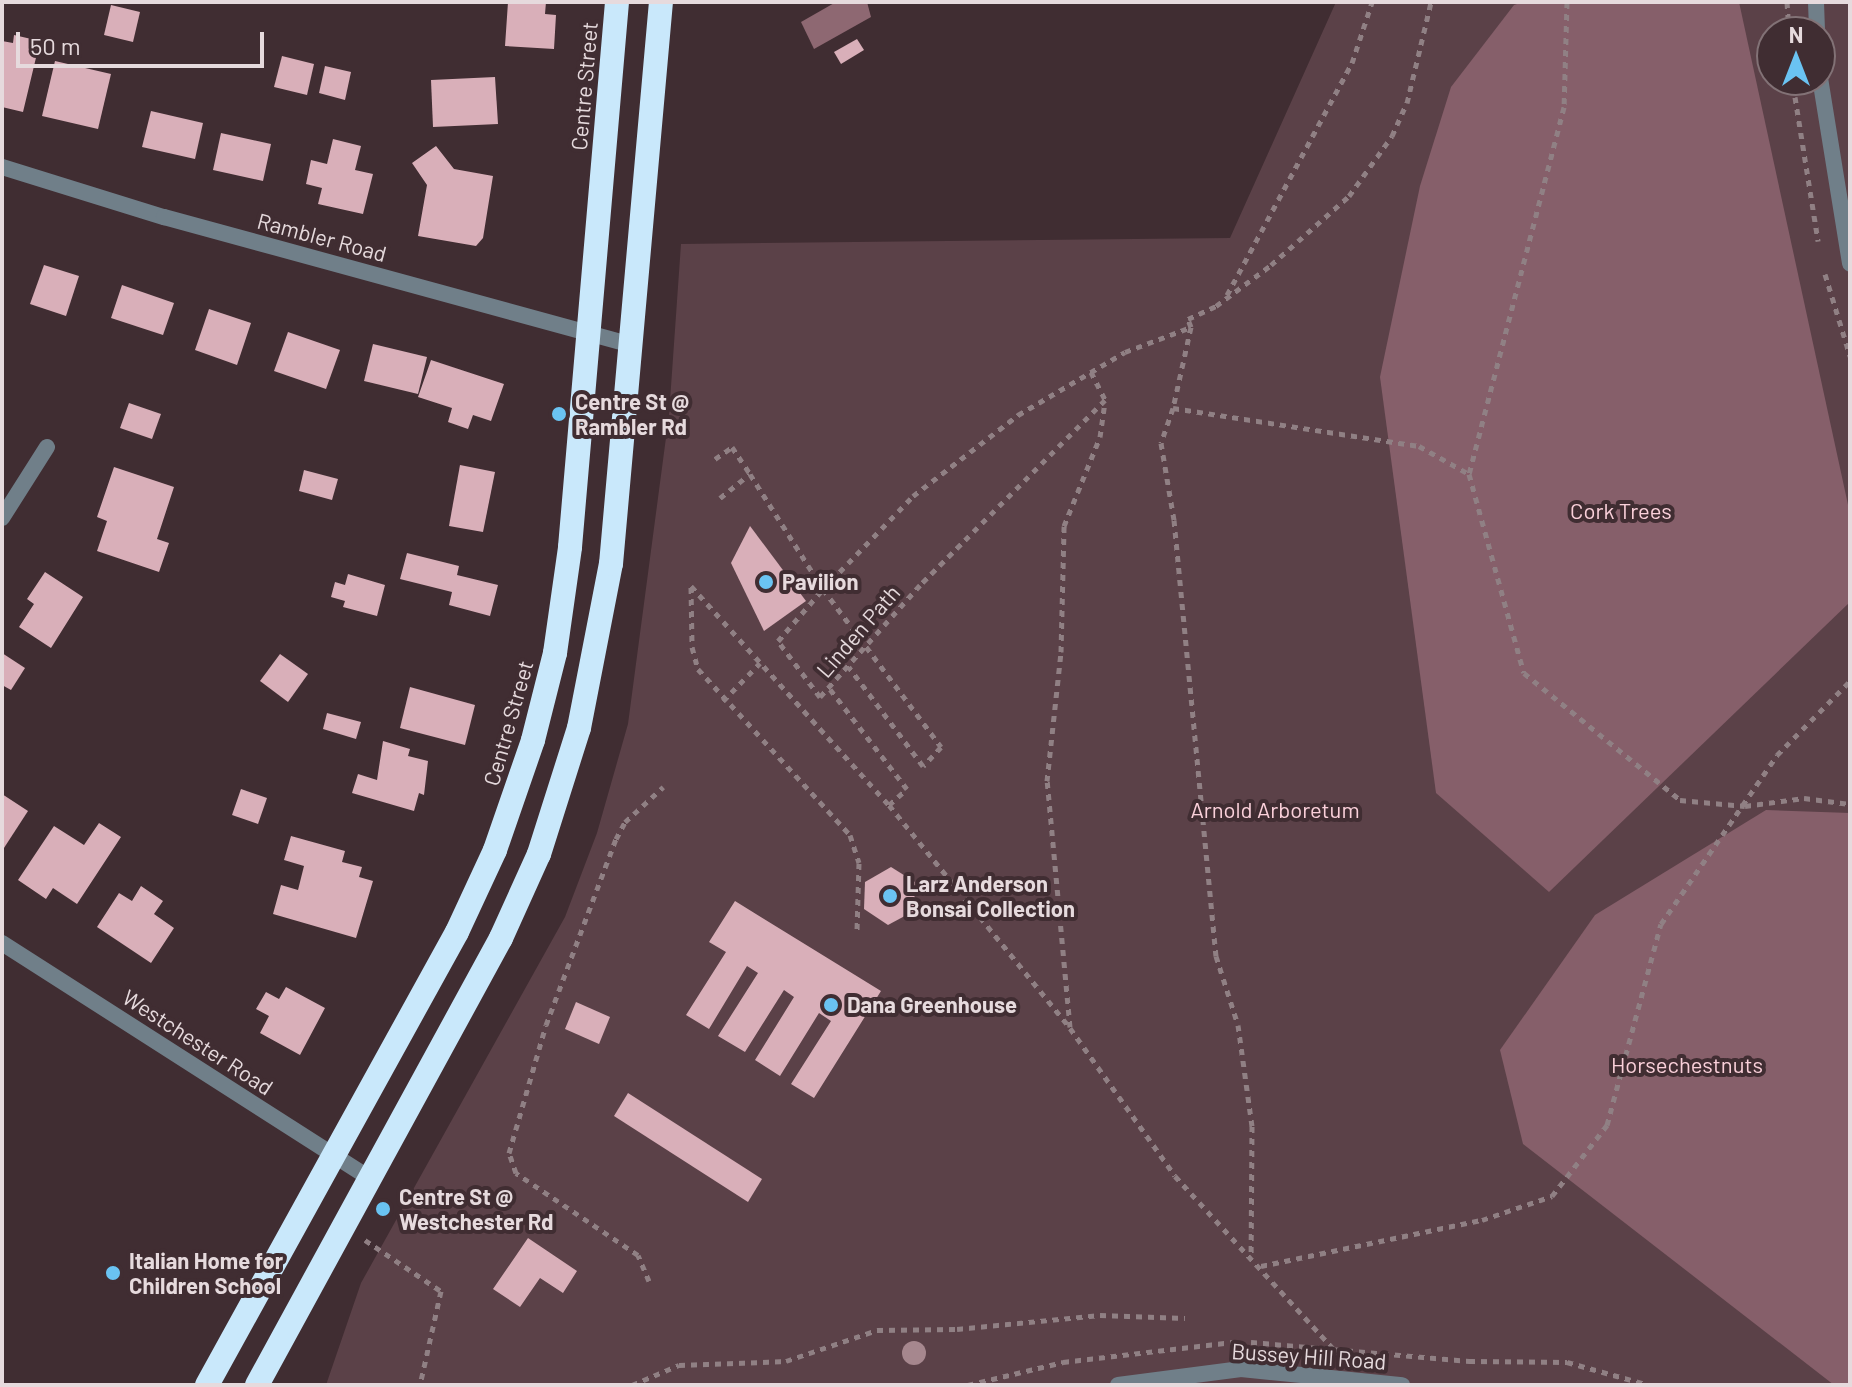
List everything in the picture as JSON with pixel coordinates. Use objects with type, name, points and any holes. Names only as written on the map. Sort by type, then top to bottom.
[{"type":"highway","name":"Centre Street","points":[[207,1385],[470,906],[533,740],[566,581],[617,2]]},
{"type":"highway","points":[[257,1385],[501,938],[559,797],[586,702],[607,600],[661,2]]},
{"type":"street","points":[[1823,96],[1850,264]]},
{"type":"street","name":"Rambler Road","points":[[2,167],[164,217],[632,345]]},
{"type":"street","points":[[2,518],[47,447]]},
{"type":"street","name":"Westchester Road","points":[[2,943],[370,1178]]},
{"type":"street","name":"Bussey Hill Road","points":[[1118,1385],[1241,1369],[1402,1385]]},
{"type":"path","points":[[1225,299],[1352,63],[1372,2]]},
{"type":"path","name":"Linden Path","points":[[1105,400],[971,532],[820,697],[778,641],[823,589],[913,496],[1018,415],[1125,352],[1191,327],[1188,319],[1225,299],[1320,223],[1373,167],[1407,103],[1431,2]]},
{"type":"path","points":[[1567,2],[1564,107],[1469,474],[1524,673],[1680,800],[1745,806],[1804,798],[1850,804]]},
{"type":"path","points":[[1191,327],[1173,408],[1161,443],[1174,520],[1216,956],[1238,1025],[1252,1126],[1251,1255]]},
{"type":"path","points":[[1070,1028],[1047,781],[1061,640],[1064,526],[1100,437],[1105,400],[1091,372]]},
{"type":"path","points":[[1173,408],[1419,446],[1469,474]]},
{"type":"path","points":[[715,459],[732,447],[823,589],[941,747],[923,766],[849,667]]},
{"type":"path","points":[[720,498],[750,474]]},
{"type":"path","points":[[857,932],[859,863],[850,835],[723,701],[695,658],[691,586],[889,805],[1070,1028],[1175,1176],[1261,1266],[1354,1378]]},
{"type":"path","points":[[723,701],[760,663]]},
{"type":"path","points":[[1261,1266],[1482,1220],[1552,1196],[1607,1125],[1661,924],[1745,806],[1777,755],[1850,681]]},
{"type":"path","points":[[830,689],[907,789],[889,805]]},
{"type":"path","points":[[649,1281],[638,1255],[516,1173],[509,1153],[546,1025],[616,839],[625,822],[663,787]]},
{"type":"path","points":[[344,1227],[441,1291],[420,1385]]},
{"type":"path","points":[[632,1385],[679,1365],[786,1361],[877,1330],[957,1329],[1100,1315],[1185,1318]]},
{"type":"green space","name":"Arnold Arboretum","points":[[1336,2],[1850,2],[1850,1385],[326,1385],[361,1283],[565,917],[597,833],[628,724],[669,415],[681,244],[1230,238]]},
{"type":"green space","name":"Cork Trees","points":[[1523,2],[1739,2],[1756,80],[1756,96],[1759,96],[1850,514],[1850,602],[1549,892],[1436,793],[1380,377],[1420,186],[1451,87],[1514,5]]},
{"type":"green space","name":"Horsechestnuts","points":[[1766,810],[1850,813],[1850,1385],[1834,1385],[1523,1144],[1500,1050],[1595,915]]},
{"type":"shaded area","points":[[836,2],[867,2],[871,17],[814,49],[801,22]]},
{"type":"building","points":[[508,2],[546,2],[545,14],[556,15],[554,49],[505,46]]},
{"type":"building","points":[[111,5],[140,12],[133,42],[104,35]]},
{"type":"building","points":[[14,35],[40,41],[23,112],[2,107],[2,41],[13,43]]},
{"type":"building","points":[[857,39],[864,50],[841,64],[834,52]]},
{"type":"building","points":[[282,56],[314,64],[307,95],[274,87]]},
{"type":"building","points":[[55,61],[111,74],[98,129],[42,116]]},
{"type":"building","points":[[325,66],[351,72],[345,100],[319,93]]},
{"type":"building","points":[[495,77],[498,124],[433,127],[431,80]]},
{"type":"building","points":[[151,111],[203,123],[195,159],[142,147]]},
{"type":"building","points":[[221,133],[271,144],[263,181],[213,170]]},
{"type":"building","points":[[333,139],[361,146],[355,170],[373,174],[363,214],[318,204],[322,188],[306,184],[311,160],[327,164]]},
{"type":"building","points":[[436,146],[454,169],[493,176],[483,238],[476,246],[418,236],[427,185],[412,163]]},
{"type":"building","points":[[44,265],[79,276],[66,316],[30,304]]},
{"type":"building","points":[[122,285],[174,303],[163,335],[111,318]]},
{"type":"building","points":[[209,309],[251,323],[237,365],[195,350]]},
{"type":"building","points":[[288,332],[340,350],[326,389],[274,371]]},
{"type":"building","points":[[373,344],[427,357],[418,394],[364,381]]},
{"type":"building","points":[[431,360],[504,384],[491,421],[473,415],[468,429],[448,422],[452,408],[418,397]]},
{"type":"building","points":[[129,403],[161,414],[152,439],[120,428]]},
{"type":"building","points":[[460,465],[495,472],[483,532],[449,526]]},
{"type":"building","points":[[114,467],[174,487],[157,539],[169,543],[159,572],[97,551],[107,521],[97,517]]},
{"type":"building","points":[[304,470],[338,479],[332,500],[299,491]]},
{"type":"building","name":"Pavilion","points":[[750,526],[806,601],[764,631],[731,563]]},
{"type":"building","points":[[407,553],[459,566],[457,575],[498,585],[490,616],[449,605],[452,592],[400,579]]},
{"type":"building","points":[[45,572],[83,597],[51,648],[19,627],[34,604],[27,599]]},
{"type":"building","points":[[348,574],[385,585],[377,616],[343,607],[345,601],[331,597],[335,582],[345,585]]},
{"type":"building","points":[[2,653],[25,668],[11,690],[2,685]]},
{"type":"building","points":[[280,654],[308,674],[288,702],[260,681]]},
{"type":"building","points":[[410,687],[475,705],[465,745],[400,728]]},
{"type":"building","points":[[327,713],[361,722],[356,739],[323,729]]},
{"type":"building","points":[[383,741],[410,749],[408,756],[428,761],[424,795],[419,793],[414,811],[352,793],[358,774],[377,780]]},
{"type":"building","points":[[241,789],[267,798],[258,824],[232,815]]},
{"type":"building","points":[[2,794],[28,811],[2,851]]},
{"type":"building","points":[[99,823],[121,837],[77,904],[53,888],[46,899],[18,880],[54,826],[84,845]]},
{"type":"building","points":[[291,836],[345,851],[342,862],[362,867],[359,877],[373,881],[356,938],[273,914],[281,885],[298,890],[304,866],[284,860]]},
{"type":"building","name":"Larz Anderson Bonsai Collection","points":[[891,867],[915,882],[914,911],[888,925],[864,909],[865,882]]},
{"type":"building","points":[[141,886],[163,901],[154,914],[174,928],[151,963],[97,927],[119,893],[132,901]]},
{"type":"building","name":"Dana Greenhouse","points":[[735,901],[881,991],[814,1098],[791,1084],[831,1021],[819,1013],[780,1076],[755,1060],[794,997],[784,990],[745,1052],[718,1036],[758,973],[747,966],[709,1029],[686,1015],[726,952],[709,942]]},
{"type":"building","points":[[286,987],[325,1008],[300,1055],[260,1033],[269,1016],[256,1009],[266,992],[279,999]]},
{"type":"building","points":[[576,1002],[610,1017],[599,1044],[565,1029]]},
{"type":"building","points":[[628,1093],[762,1179],[748,1202],[614,1116]]},
{"type":"building","points":[[528,1238],[577,1271],[563,1293],[540,1278],[520,1307],[493,1289]]},
{"type":"place","name":"Centre St @ Rambler Rd","points":[[559,414]]},
{"type":"place","name":"Pavilion","points":[[766,582]]},
{"type":"place","name":"Larz Anderson Bonsai Collection","points":[[890,896]]},
{"type":"place","name":"Dana Greenhouse","points":[[831,1005]]},
{"type":"place","name":"Centre St @ Westchester Rd","points":[[383,1209]]},
{"type":"place","name":"Italian Home for Children School","points":[[113,1273]]}]
